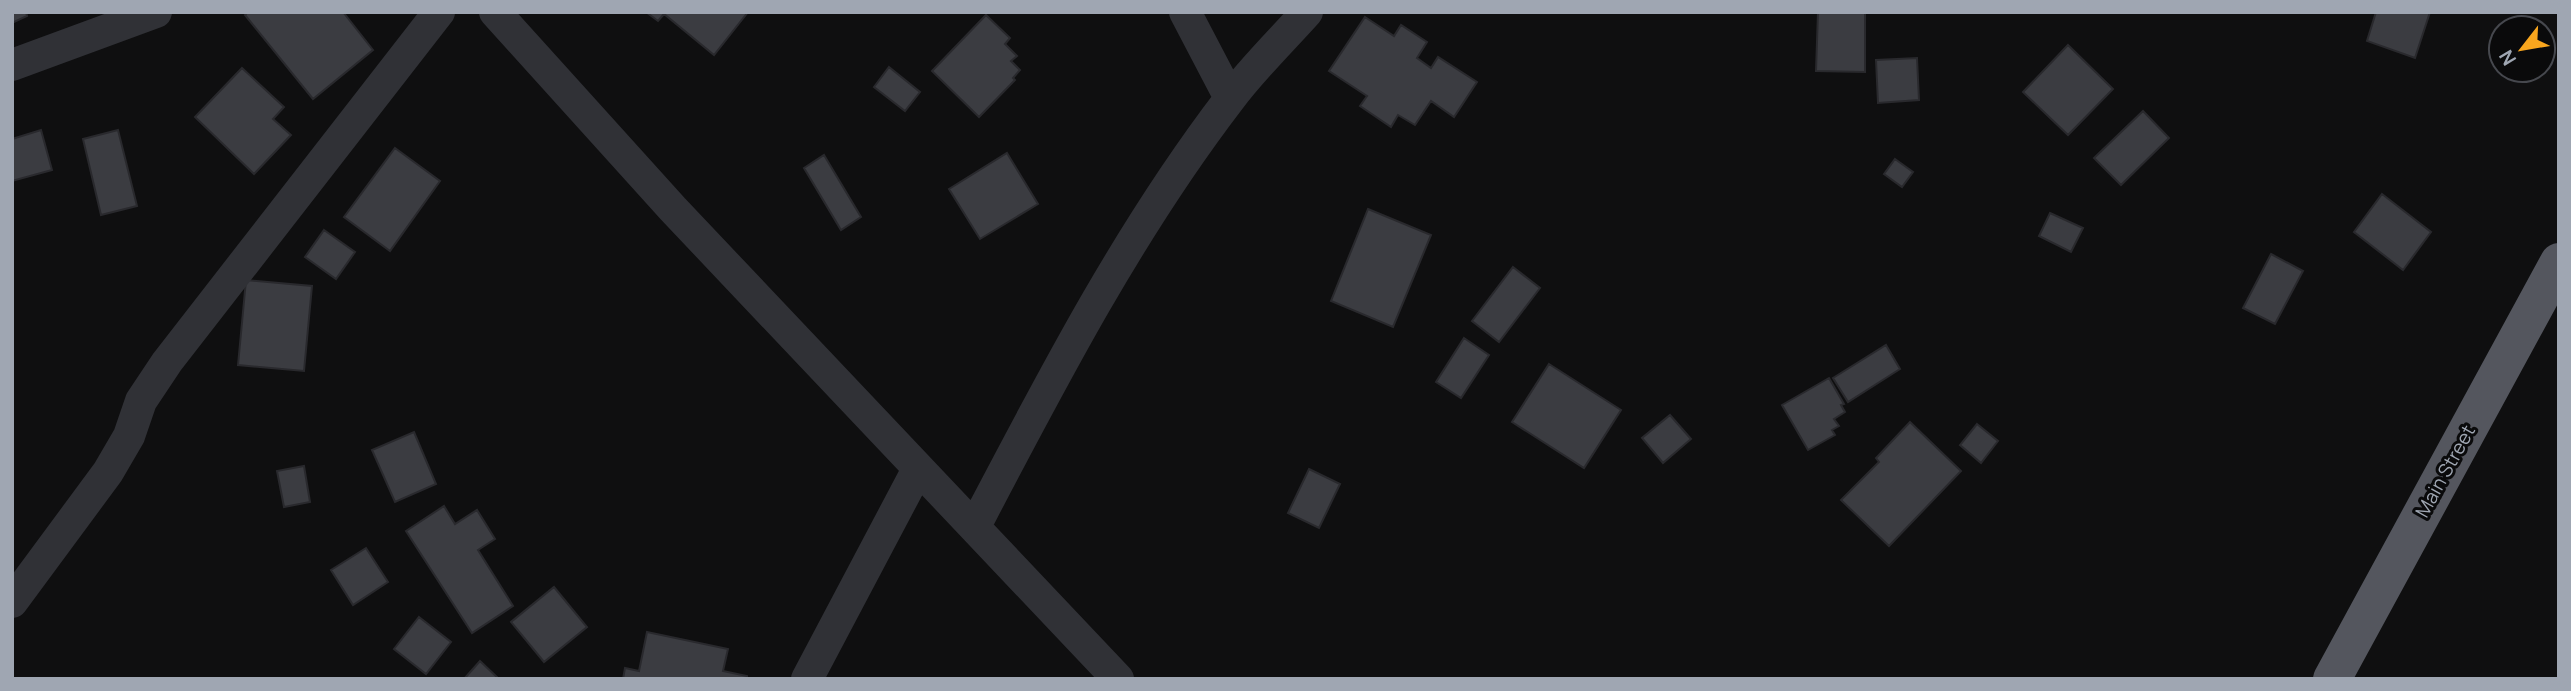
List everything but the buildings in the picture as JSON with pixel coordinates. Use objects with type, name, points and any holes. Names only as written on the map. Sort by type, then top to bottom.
[{"type":"highway","name":"Main Street","points":[[2332,679],[2559,262]]},
{"type":"street","points":[[12,65],[156,12]]},
{"type":"street","points":[[12,602],[108,472],[128,436],[141,401],[167,362],[439,12]]},
{"type":"street","points":[[495,12],[673,209],[1118,679]]},
{"type":"street","points":[[1185,12],[1230,98]]},
{"type":"street","points":[[975,526],[1065,353],[1159,198],[1230,98],[1307,12]]},
{"type":"street","points":[[807,679],[918,468]]}]
